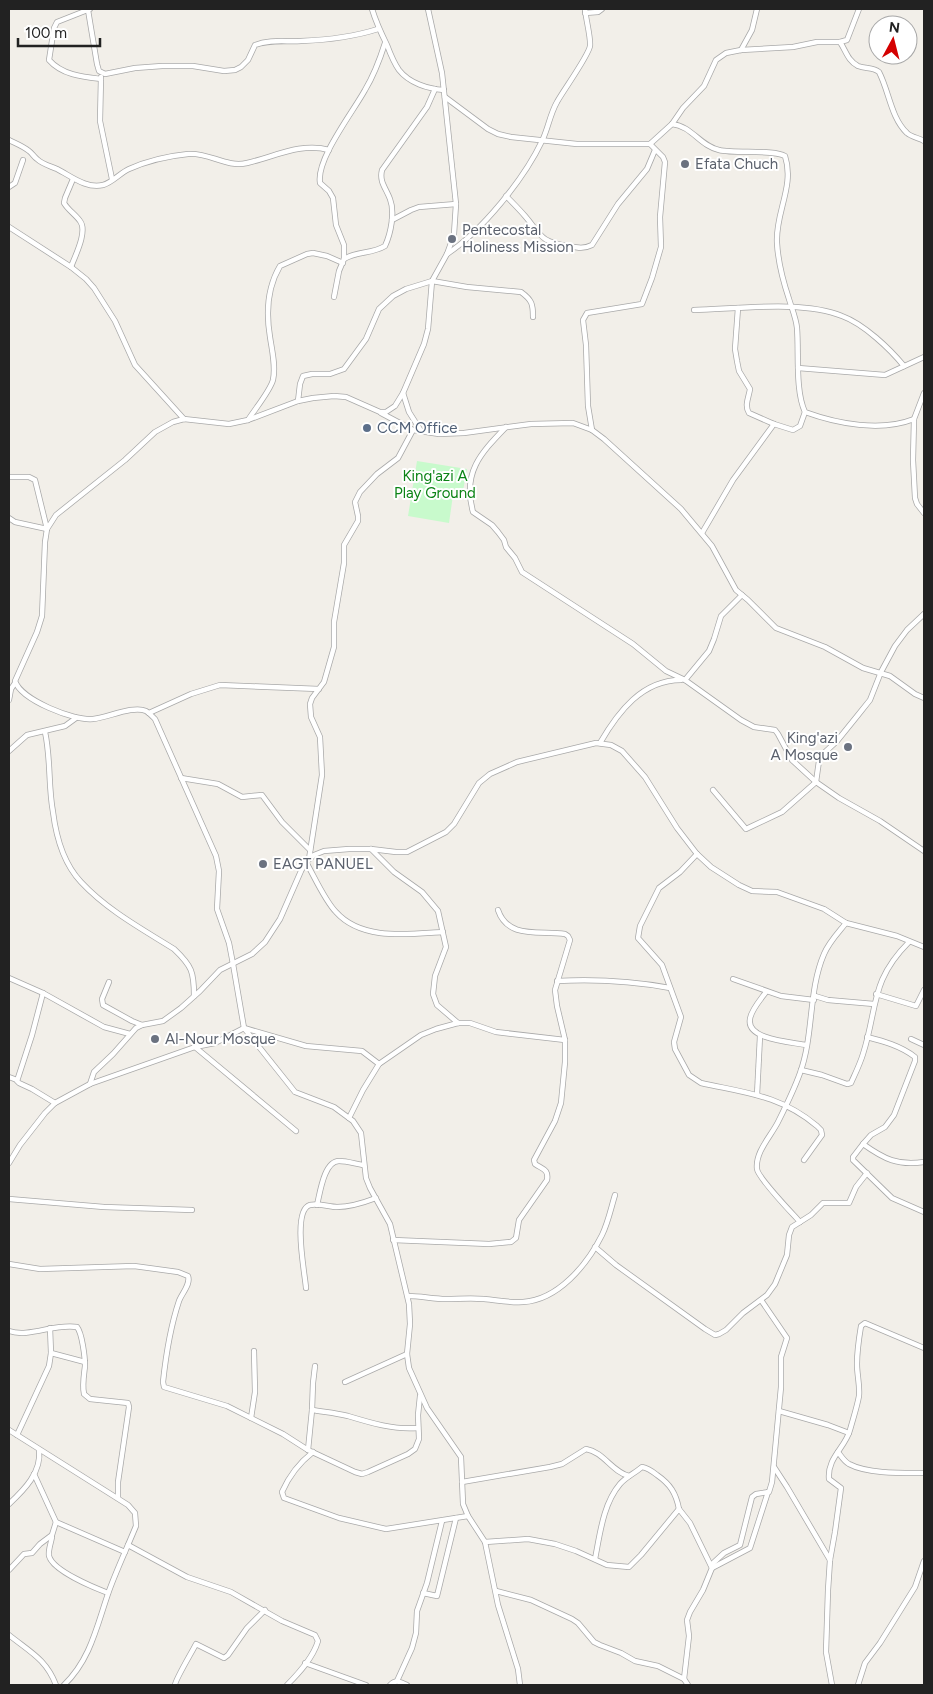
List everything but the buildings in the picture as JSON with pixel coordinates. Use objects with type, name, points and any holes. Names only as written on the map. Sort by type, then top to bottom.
[{"type":"street","points":[[101,79],[66,72],[54,66],[49,60],[54,28],[57,22],[89,9],[97,64],[99,71],[102,73],[100,121],[112,179]]},
{"type":"street","points":[[372,9],[378,29],[399,70],[409,79],[422,86],[444,90]]},
{"type":"street","points":[[380,412],[391,410],[403,393],[424,344],[428,329],[432,281],[447,254],[454,234],[456,204],[445,97],[442,73],[428,9]]},
{"type":"street","points":[[447,254],[462,244],[506,196],[524,173],[543,140],[555,105],[588,52],[590,41],[585,11],[598,12],[602,9]]},
{"type":"street","points":[[741,50],[752,30],[757,9]]},
{"type":"street","points":[[445,97],[488,129],[511,137],[577,144],[650,144],[672,124],[689,101],[704,86],[716,60],[726,53],[847,40],[859,9]]},
{"type":"street","points":[[102,73],[162,66],[193,66],[234,70],[241,67],[248,60],[255,45],[261,42],[299,42],[345,37],[378,29]]},
{"type":"street","points":[[840,42],[847,56],[854,63],[858,66],[876,69],[879,72],[902,127],[907,134],[924,141]]},
{"type":"street","points":[[334,297],[337,279],[344,261],[344,245],[336,225],[333,198],[329,191],[322,186],[320,179],[322,165],[365,90],[385,43]]},
{"type":"street","points":[[248,420],[273,379],[273,355],[268,325],[268,309],[269,294],[280,266],[313,253],[344,261],[354,255],[373,252],[385,246],[393,214],[390,198],[381,180],[382,170],[427,106],[435,89]]},
{"type":"street","points":[[672,124],[683,126],[716,150],[725,152],[776,153],[785,156],[787,190],[780,216],[777,243],[797,330],[798,368],[805,412],[800,426],[796,429],[788,429],[774,424],[749,413],[747,410],[750,389],[739,370],[735,349],[738,308]]},
{"type":"street","points":[[9,140],[27,149],[36,159],[73,179],[100,186],[129,169],[148,162],[190,154],[201,154],[224,162],[245,164],[294,149],[316,147],[329,150]]},
{"type":"street","points":[[592,430],[588,406],[586,345],[583,320],[587,313],[642,304],[658,261],[662,232],[660,217],[665,162],[663,157],[650,144]]},
{"type":"street","points":[[506,196],[544,239],[563,245],[587,247],[592,245],[618,204],[640,179],[647,169],[655,150]]},
{"type":"street","points":[[9,187],[15,182],[23,160]]},
{"type":"street","points":[[70,267],[78,247],[83,226],[64,203],[64,198],[73,179]]},
{"type":"street","points":[[392,220],[419,207],[456,204]]},
{"type":"street","points":[[10,229],[86,279],[108,308],[135,364],[184,419]]},
{"type":"street","points":[[298,401],[303,376],[330,374],[344,368],[366,339],[376,314],[393,296],[406,289],[432,281],[467,287],[520,292],[532,304],[533,318]]},
{"type":"street","points":[[694,310],[791,307],[829,312],[849,319],[880,341],[904,366]]},
{"type":"street","points":[[798,368],[885,375],[924,357]]},
{"type":"street","points":[[403,393],[409,412],[421,431]]},
{"type":"street","points":[[924,393],[914,419],[913,460],[915,498],[924,513]]},
{"type":"street","points":[[9,700],[12,685],[30,650],[42,616],[44,542],[47,529],[56,515],[125,460],[156,432],[173,422],[184,419],[229,424],[248,420],[298,401],[334,396],[346,397],[380,412],[413,430],[438,434],[464,434],[531,424],[573,423],[592,430],[681,509],[702,533],[720,560],[736,590],[776,628],[825,647],[862,668],[890,676],[914,694],[924,698]]},
{"type":"street","points":[[805,412],[856,424],[894,424],[914,419]]},
{"type":"street","points":[[702,533],[733,480],[774,424]]},
{"type":"street","points":[[506,427],[477,459],[473,470],[470,494],[473,512],[492,525],[498,532],[504,540],[506,547],[515,558],[519,569],[633,644],[666,671],[685,680],[748,724],[775,730],[792,760],[816,782],[839,798],[880,821],[924,851]]},
{"type":"street","points":[[90,1084],[94,1072],[130,1034],[142,1025],[163,1021],[194,996],[215,973],[252,954],[272,932],[280,919],[295,882],[307,861],[310,850],[322,783],[320,736],[311,717],[311,701],[324,682],[334,647],[334,622],[344,563],[344,545],[358,522],[355,506],[356,499],[377,474],[398,458],[413,430]]},
{"type":"street","points":[[9,477],[29,477],[35,480],[47,529]]},
{"type":"street","points":[[9,518],[14,522],[47,529]]},
{"type":"street","points":[[600,743],[615,720],[639,694],[658,684],[668,681],[685,680],[709,651],[722,616],[742,595]]},
{"type":"street","points":[[713,790],[746,829],[782,812],[816,782],[819,761],[823,754],[870,700],[881,672],[907,630],[924,614]]},
{"type":"street","points":[[12,685],[40,704],[76,718],[92,719],[141,710],[149,713],[155,719],[216,856],[219,871],[218,909],[233,964],[244,1028],[295,1092],[327,1104],[349,1118],[356,1124],[361,1133],[363,1165],[368,1183],[390,1224],[408,1296],[410,1312],[407,1354],[409,1368],[420,1394],[434,1419],[461,1457],[463,1504],[468,1516],[485,1542],[498,1605],[518,1669],[520,1685]]},
{"type":"street","points":[[149,713],[191,694],[220,685],[319,689]]},
{"type":"street","points":[[9,750],[28,735],[65,726],[76,718]]},
{"type":"street","points":[[45,732],[50,758],[51,795],[56,828],[60,846],[74,872],[81,882],[113,910],[174,949],[189,964],[193,973],[194,996]]},
{"type":"street","points":[[307,861],[324,851],[371,849],[401,852],[421,845],[446,832],[454,824],[479,782],[490,774],[517,762],[570,748],[600,743],[614,746],[634,763],[697,854],[725,877],[750,890],[777,892],[824,909],[846,923],[885,932],[924,948]]},
{"type":"street","points":[[181,778],[218,784],[242,797],[262,795],[282,822],[310,850]]},
{"type":"street","points":[[371,849],[394,872],[422,892],[438,910],[446,950],[435,976],[433,994],[437,1006],[458,1024]]},
{"type":"street","points":[[697,854],[685,868],[659,888],[638,930],[639,940],[662,965],[681,1017],[674,1042],[675,1048],[689,1075],[701,1083],[757,1095],[787,1105],[807,1117],[821,1130],[821,1136],[804,1160]]},
{"type":"street","points":[[307,861],[335,912],[361,930],[399,934],[443,932]]},
{"type":"street","points":[[394,1240],[489,1244],[514,1240],[519,1220],[548,1180],[546,1170],[535,1164],[534,1160],[559,1112],[566,1062],[566,1040],[555,990],[570,946],[570,940],[568,936],[557,932],[536,932],[513,928],[504,922],[498,910]]},
{"type":"street","points":[[800,1222],[763,1181],[757,1171],[759,1156],[787,1105],[801,1070],[817,979],[825,952],[846,923]]},
{"type":"street","points":[[801,1070],[850,1084],[863,1054],[876,994],[881,980],[889,965],[909,942]]},
{"type":"street","points":[[9,978],[43,993],[93,1022],[112,1030],[130,1034]]},
{"type":"street","points":[[733,980],[781,996],[874,1004]]},
{"type":"street","points":[[557,981],[620,981],[670,988]]},
{"type":"street","points":[[109,982],[102,999],[103,1005],[142,1025]]},
{"type":"street","points":[[876,994],[916,1006],[924,990]]},
{"type":"street","points":[[766,992],[751,1015],[749,1020],[751,1026],[760,1036],[806,1045]]},
{"type":"street","points":[[17,1080],[32,1036],[43,993]]},
{"type":"street","points":[[349,1118],[379,1064],[421,1035],[436,1029],[470,1023],[496,1032],[566,1040]]},
{"type":"street","points":[[9,1162],[45,1112],[55,1103],[90,1084],[195,1047],[215,1043],[244,1028],[306,1046],[362,1051],[379,1064]]},
{"type":"street","points":[[757,1095],[760,1036]]},
{"type":"street","points":[[867,1037],[890,1044],[915,1058],[914,1066],[894,1115],[885,1127],[871,1135],[856,1152],[853,1160],[892,1198],[924,1212]]},
{"type":"street","points":[[911,1039],[924,1045]]},
{"type":"street","points":[[195,1047],[296,1131]]},
{"type":"street","points":[[9,1077],[55,1103]]},
{"type":"street","points":[[863,1144],[892,1162],[908,1164],[924,1162]]},
{"type":"street","points":[[316,1205],[326,1171],[331,1164],[338,1160],[363,1165]]},
{"type":"street","points":[[595,1247],[616,1265],[715,1335],[719,1334],[772,1289],[787,1255],[792,1227],[810,1215],[823,1203],[849,1203],[856,1187],[867,1173]]},
{"type":"street","points":[[408,1296],[522,1302],[539,1299],[562,1286],[576,1273],[603,1233],[616,1195]]},
{"type":"street","points":[[306,1288],[301,1243],[301,1221],[305,1208],[316,1205],[351,1206],[376,1198]]},
{"type":"street","points":[[9,1199],[104,1207],[192,1210]]},
{"type":"street","points":[[9,1264],[40,1269],[134,1266],[178,1272],[188,1276],[189,1282],[181,1297],[170,1330],[164,1387],[227,1406],[283,1434],[310,1451],[355,1472],[365,1473],[413,1452],[419,1439],[420,1394]]},
{"type":"street","points":[[711,1567],[750,1548],[772,1482],[781,1387],[781,1357],[787,1338],[761,1300]]},
{"type":"street","points":[[832,1685],[826,1652],[826,1639],[830,1560],[840,1488],[829,1479],[829,1470],[830,1464],[850,1433],[858,1396],[857,1367],[862,1324],[865,1323],[924,1348]]},
{"type":"street","points":[[9,1331],[19,1334],[50,1328],[72,1326],[78,1328],[85,1362],[83,1391],[87,1397],[123,1401],[128,1404],[118,1482],[118,1498]]},
{"type":"street","points":[[17,1435],[50,1366],[52,1353],[50,1328]]},
{"type":"street","points":[[251,1418],[255,1392],[254,1351]]},
{"type":"street","points":[[52,1353],[85,1362]]},
{"type":"street","points":[[344,1382],[407,1354]]},
{"type":"street","points":[[316,1366],[312,1383],[310,1451],[283,1489],[283,1498],[339,1518],[384,1529],[397,1529],[468,1516]]},
{"type":"street","points":[[312,1410],[346,1416],[377,1425],[408,1429],[418,1428]]},
{"type":"street","points":[[779,1411],[850,1433]]},
{"type":"street","points":[[9,1430],[118,1498],[133,1509],[137,1518],[136,1526],[108,1594],[94,1640],[78,1669],[64,1685]]},
{"type":"street","points":[[462,1482],[562,1464],[586,1448],[596,1452],[621,1473],[629,1476]]},
{"type":"street","points":[[9,1504],[20,1494],[34,1474],[39,1459],[39,1450]]},
{"type":"street","points":[[838,1452],[848,1463],[863,1468],[924,1473]]},
{"type":"street","points":[[595,1559],[606,1510],[619,1485],[642,1467],[649,1469],[665,1480],[672,1488],[679,1509],[690,1523],[711,1567]]},
{"type":"street","points":[[774,1467],[830,1560]]},
{"type":"street","points":[[34,1474],[56,1522],[49,1555],[52,1562],[76,1579],[108,1594]]},
{"type":"street","points":[[684,1679],[690,1612],[703,1590],[711,1567],[720,1555],[740,1545],[752,1497],[756,1494],[768,1492]]},
{"type":"street","points":[[485,1542],[528,1539],[555,1544],[607,1565],[629,1567],[641,1556],[679,1509]]},
{"type":"street","points":[[423,1593],[438,1596],[456,1518]]},
{"type":"street","points":[[390,1685],[397,1681],[415,1639],[417,1611],[442,1520]]},
{"type":"street","points":[[56,1522],[125,1552]]},
{"type":"street","points":[[9,1570],[24,1554],[32,1553],[52,1535]]},
{"type":"street","points":[[128,1545],[187,1577],[231,1592],[282,1621],[315,1635],[318,1641],[315,1648],[287,1685]]},
{"type":"street","points":[[858,1685],[865,1663],[880,1643],[915,1587],[924,1561]]},
{"type":"street","points":[[496,1591],[531,1600],[572,1619],[578,1623],[594,1642],[635,1661],[666,1669],[684,1679],[688,1685]]},
{"type":"street","points":[[175,1685],[175,1680],[182,1671],[196,1644],[224,1658],[247,1628],[265,1610]]},
{"type":"street","points":[[9,1635],[44,1663],[49,1669],[56,1685]]},
{"type":"street","points":[[305,1663],[366,1685]]},
{"type":"street","points":[[397,1681],[407,1685]]},
{"type":"green space","name":"King'azi A Play Ground","points":[[417,461],[467,469],[462,496],[453,495],[449,523],[408,516]]},
{"type":"place","name":"Efata Chuch","points":[[685,164]]},
{"type":"place","name":"Pentecostal Holiness Mission","points":[[452,239]]},
{"type":"place","name":"CCM Office","points":[[367,428]]},
{"type":"place","name":"King'azi A Mosque","points":[[848,747]]},
{"type":"place","name":"EAGT PANUEL","points":[[263,864]]},
{"type":"place","name":"Al-Nour Mosque","points":[[155,1039]]}]
